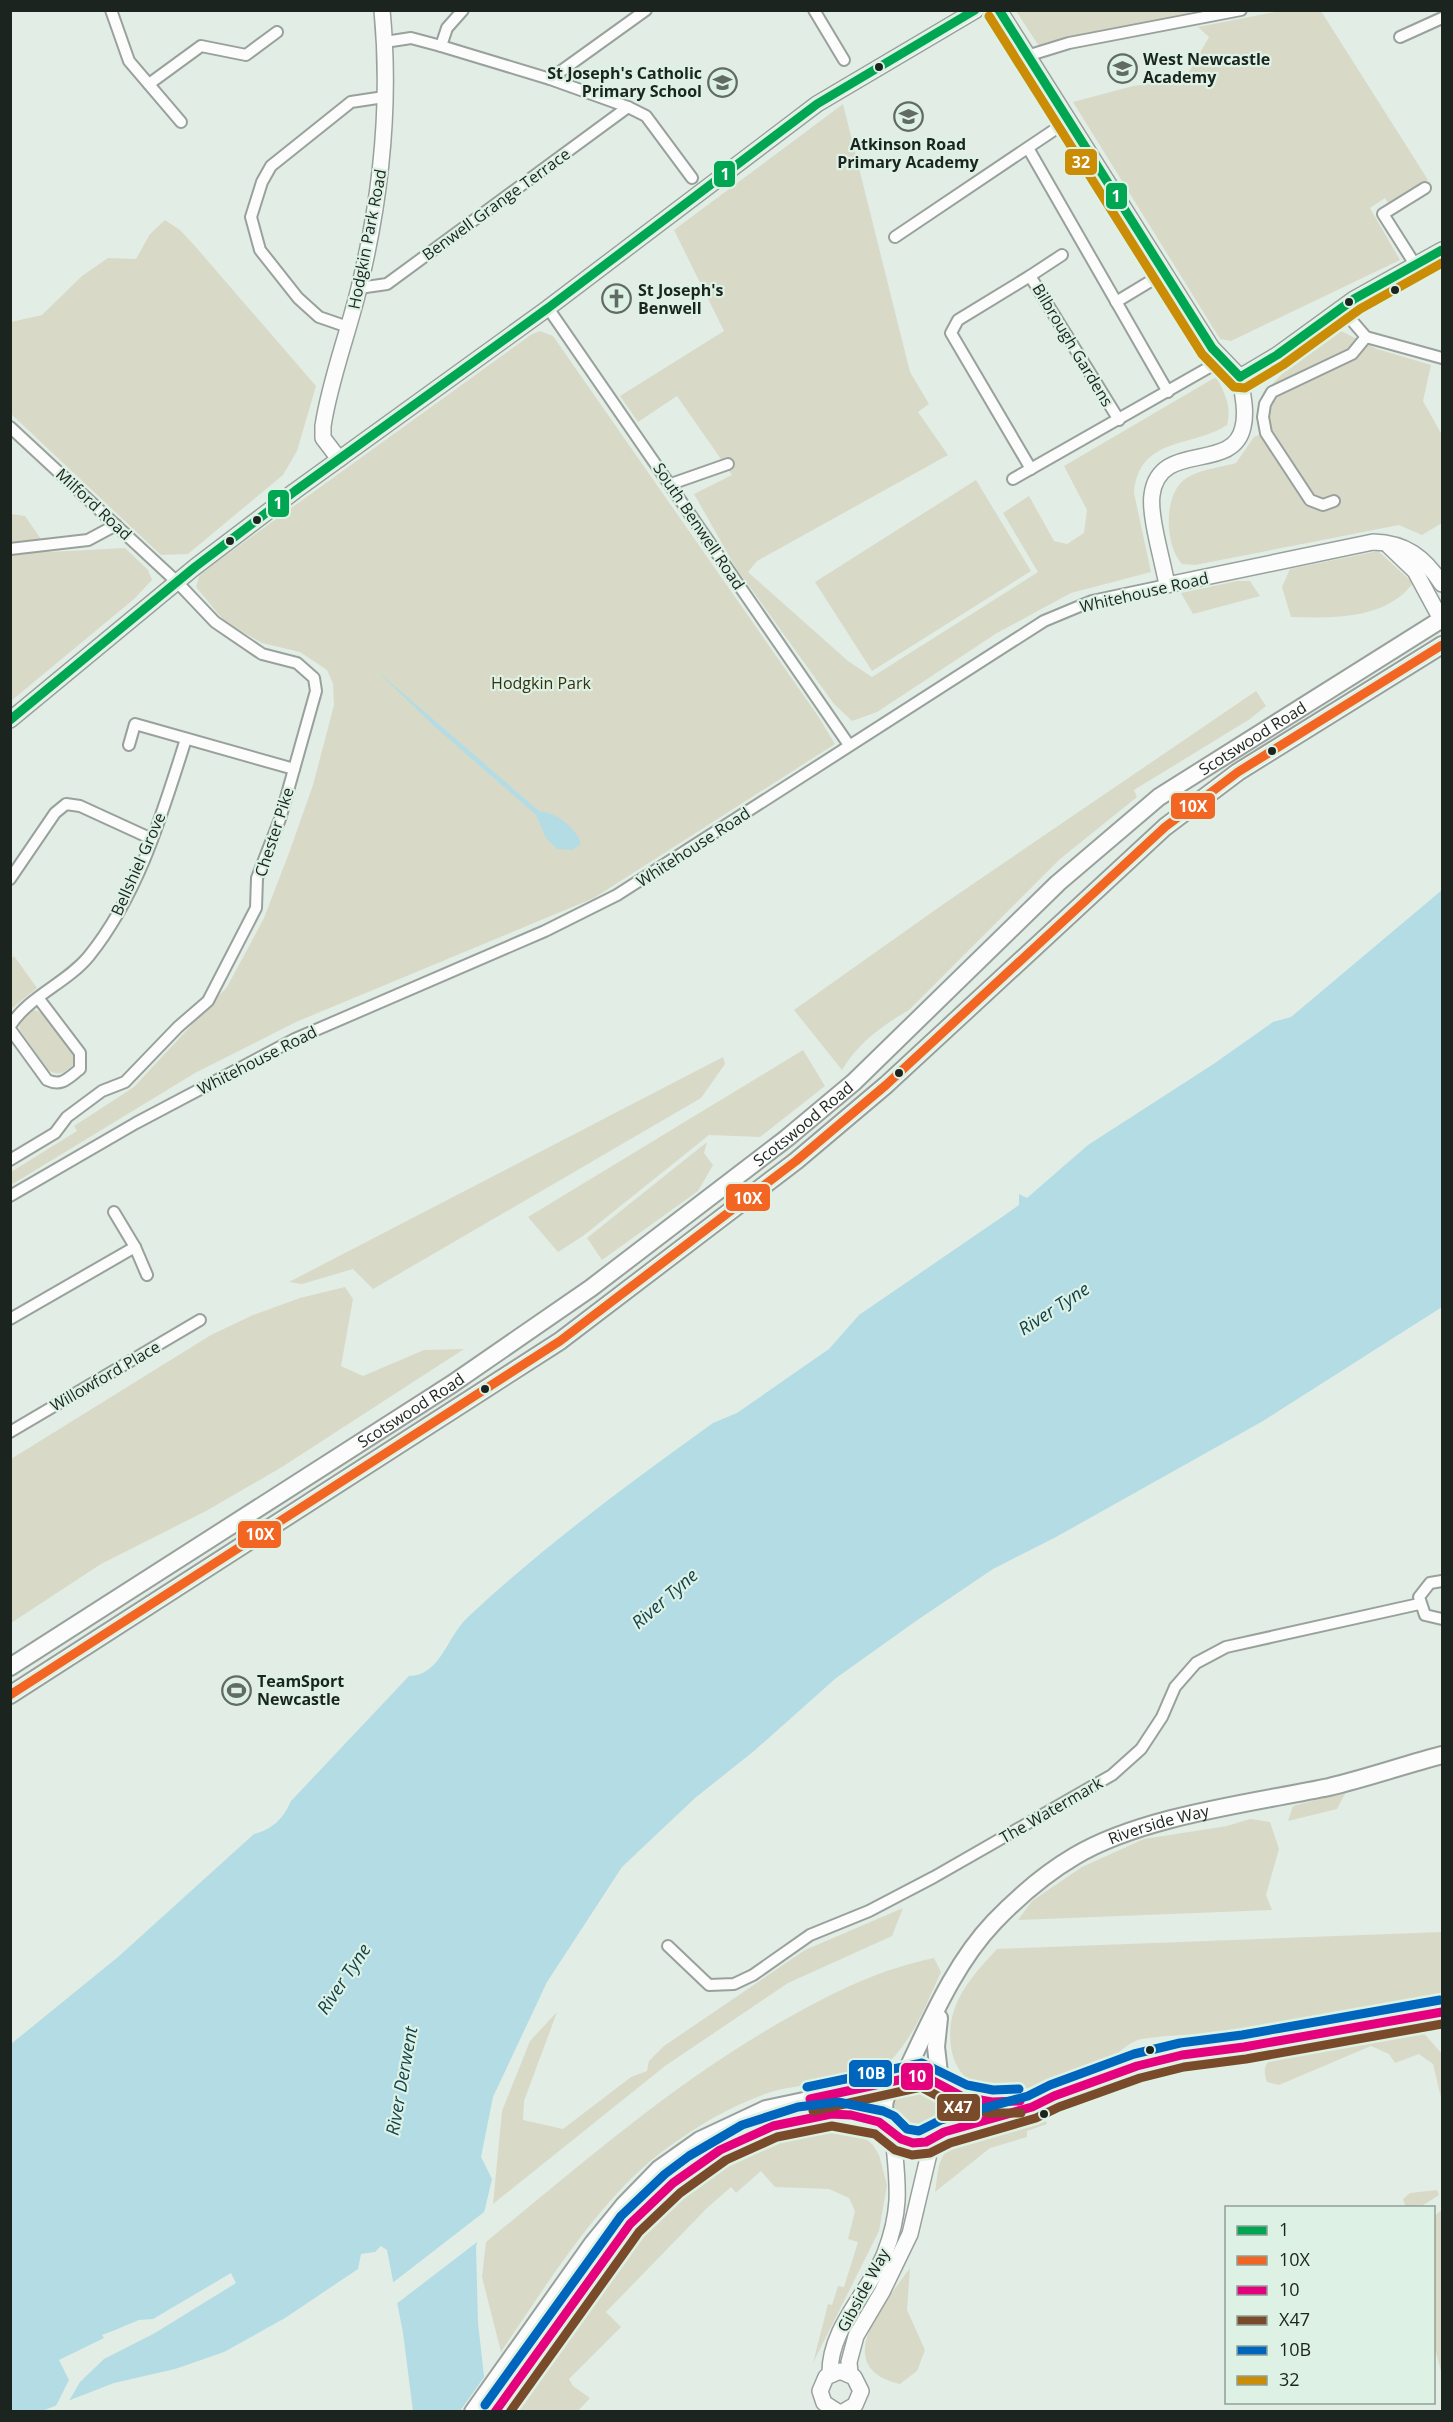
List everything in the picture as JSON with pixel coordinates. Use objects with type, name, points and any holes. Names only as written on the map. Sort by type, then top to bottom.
[{"type":"main road","name":"Scotswood Road","points":[[10,1667],[452,1384],[591,1288],[771,1151],[854,1082],[1058,883],[1150,805],[1442,620]]},
{"type":"main road","name":"Scotswood Road","points":[[10,1695],[560,1341],[761,1188],[886,1085],[1165,827],[1238,772],[1443,645]]},
{"type":"main road","name":"Riverside Way","points":[[900,2080],[963,1963],[993,1923],[1058,1867],[1088,1849],[1130,1831],[1342,1784],[1443,1755]]},
{"type":"main road","name":"Riverside Way","points":[[941,2002],[936,2037],[943,2086]]},
{"type":"main road","points":[[473,2412],[624,2205],[647,2180],[679,2154],[710,2135],[766,2109],[922,2075],[943,2086],[952,2106],[949,2124],[938,2136],[912,2143],[890,2130],[858,2117],[833,2114],[789,2121],[746,2136],[706,2157],[664,2188],[630,2224],[495,2412]]},
{"type":"main road","points":[[890,2130],[884,2116],[886,2097],[900,2080]]},
{"type":"street","points":[[111,10],[129,61],[181,122]]},
{"type":"street","name":"Hodgkin Park Road","points":[[339,459],[323,438],[323,426],[359,288],[383,152],[385,42],[382,10]]},
{"type":"street","points":[[441,46],[447,28],[463,10]]},
{"type":"street","points":[[550,79],[646,10]]},
{"type":"street","points":[[814,10],[844,60]]},
{"type":"street","points":[[10,720],[177,582],[339,459],[548,308],[817,104],[976,10]]},
{"type":"street","points":[[999,10],[1030,56],[1164,273],[1222,360],[1240,377],[1244,420],[1240,437],[1235,444],[1221,452],[1174,463],[1165,470],[1154,486],[1152,507],[1167,585]]},
{"type":"street","points":[[1030,56],[1070,43],[1241,10]]},
{"type":"street","points":[[1400,37],[1443,18]]},
{"type":"street","points":[[149,84],[201,46],[246,55],[277,32]]},
{"type":"street","points":[[385,42],[411,38],[441,46],[550,79],[628,107],[646,116],[692,178]]},
{"type":"street","points":[[348,327],[319,316],[298,298],[260,250],[251,217],[262,182],[271,166],[351,102],[384,97]]},
{"type":"street","name":"Benwell Grange Terrace","points":[[359,288],[387,284],[628,107]]},
{"type":"street","points":[[895,237],[1069,120]]},
{"type":"street","points":[[1028,148],[1168,392]]},
{"type":"street","points":[[1416,266],[1383,214],[1425,188]]},
{"type":"street","points":[[1240,377],[1277,355],[1341,308],[1443,250]]},
{"type":"street","points":[[1030,276],[1062,255]]},
{"type":"street","points":[[1116,302],[1164,273]]},
{"type":"street","name":"Bilbrough Gardens","points":[[1031,469],[951,333],[958,320],[1030,276],[1119,420]]},
{"type":"street","name":"South Benwell Road","points":[[548,308],[849,745]]},
{"type":"street","points":[[1341,308],[1365,337],[1443,358]]},
{"type":"street","points":[[1334,501],[1323,505],[1310,500],[1266,433],[1263,410],[1272,392],[1347,357],[1365,337]]},
{"type":"street","points":[[1013,479],[1222,360]]},
{"type":"street","name":"Milford Road","points":[[10,427],[177,582]]},
{"type":"street","points":[[671,484],[728,464]]},
{"type":"street","points":[[10,549],[88,540],[116,525]]},
{"type":"street","name":"Whitehouse Road","points":[[10,1196],[136,1123],[295,1039],[546,931],[617,895],[1044,621],[1092,601],[1366,543],[1384,543],[1410,549],[1437,571],[1443,584]]},
{"type":"street","points":[[1384,543],[1415,571],[1442,620]]},
{"type":"street","name":"Chester Pike","points":[[10,1160],[55,1133],[67,1117],[102,1091],[125,1082],[208,1001],[256,908],[257,878],[280,819],[316,692],[314,678],[297,663],[262,654],[215,622],[177,582]]},
{"type":"street","points":[[129,745],[135,724],[294,769]]},
{"type":"street","name":"Bellshiel Grove","points":[[10,1027],[16,1017],[87,958],[111,925],[132,886],[152,839],[186,739]]},
{"type":"street","points":[[10,879],[55,813],[66,804],[80,806],[152,839]]},
{"type":"street","points":[[10,1027],[46,1080],[62,1083],[80,1069],[80,1053],[39,999]]},
{"type":"street","points":[[114,1212],[135,1247],[147,1275]]},
{"type":"street","points":[[10,1319],[135,1247]]},
{"type":"street","name":"Willowford Place","points":[[10,1432],[200,1320]]},
{"type":"street","points":[[1443,1581],[1436,1581],[1425,1586],[1419,1604],[1425,1615],[1443,1619]]},
{"type":"street","name":"The Watermark","points":[[668,1946],[708,1985],[734,1984],[753,1975],[810,1935],[869,1911],[934,1877],[1112,1775],[1141,1749],[1162,1717],[1175,1687],[1196,1663],[1226,1647],[1419,1604]]},
{"type":"street","points":[[938,2136],[1032,2107],[1054,2096],[1137,2066],[1182,2055],[1442,2013]]},
{"type":"street","points":[[943,2086],[992,2102],[1054,2096]]},
{"type":"street","name":"Gibside Way","points":[[890,2130],[899,2189],[896,2219],[881,2261],[843,2327],[832,2356],[830,2374],[821,2386],[821,2398],[828,2408],[844,2411],[858,2401],[861,2391],[858,2381],[850,2374],[849,2362],[856,2336],[882,2292],[910,2234],[938,2136]]},
{"type":"street","points":[[830,2374],[840,2371],[850,2374]]},
{"type":"green space","points":[[1285,10],[1321,11],[1428,180],[1389,204],[1385,198],[1370,208],[1400,260],[1231,341],[1220,339],[1073,102],[1133,86],[1185,79],[1209,37],[1198,27]]},
{"type":"green space","points":[[1016,11],[1221,11],[1066,38],[1039,46]]},
{"type":"green space","points":[[843,104],[910,372],[929,404],[918,412],[948,455],[757,561],[748,572],[848,661],[872,677],[1038,572],[1003,513],[1029,496],[1054,541],[1067,544],[1084,533],[1087,510],[1064,466],[1216,377],[1225,394],[1229,412],[1227,425],[1156,452],[1138,475],[1134,493],[1151,572],[1071,593],[997,633],[877,712],[852,721],[834,704],[736,568],[694,494],[732,475],[677,396],[638,422],[620,396],[724,331],[674,230]]},
{"type":"green space","points":[[165,220],[180,230],[194,245],[316,386],[297,451],[283,475],[188,554],[161,555],[10,413],[11,322],[42,315],[82,276],[108,258],[136,259],[150,234]]},
{"type":"green space","points":[[1339,330],[1377,349],[1431,365],[1423,401],[1442,435],[1442,523],[1422,535],[1399,525],[1195,565],[1182,564],[1176,555],[1169,531],[1170,505],[1174,493],[1190,476],[1236,463],[1254,437],[1271,430],[1268,389],[1310,348]]},
{"type":"green space","name":"Hodgkin Park","points":[[540,331],[553,336],[818,716],[835,744],[594,898],[296,1022],[195,1073],[11,1185],[11,1172],[77,1131],[74,1126],[134,1087],[227,987],[264,918],[313,785],[334,705],[333,684],[327,670],[300,652],[262,643],[225,622],[196,587],[200,574],[532,334]]},
{"type":"green space","points":[[976,480],[1031,571],[872,671],[815,582]]},
{"type":"green space","points":[[11,514],[25,516],[50,552],[125,548],[148,570],[152,580],[134,599],[11,701]]},
{"type":"green space","points":[[1378,551],[1413,583],[1402,595],[1388,604],[1357,614],[1291,617],[1282,587],[1290,569]]},
{"type":"green space","points":[[1237,581],[1250,581],[1260,596],[1193,614],[1181,593]]},
{"type":"green space","points":[[1256,691],[1266,706],[1250,719],[1134,790],[1137,797],[1060,859],[909,1010],[863,1043],[842,1070],[794,1010],[945,903]]},
{"type":"green space","points":[[14,956],[37,988],[11,1009],[11,959]]},
{"type":"green space","points":[[32,1009],[44,1014],[75,1056],[75,1063],[69,1069],[59,1073],[48,1070],[20,1030],[19,1019]]},
{"type":"green space","points":[[803,1050],[825,1086],[760,1137],[709,1135],[583,1236],[558,1252],[528,1217]]},
{"type":"green space","points":[[723,1057],[725,1064],[701,1098],[373,1289],[353,1269],[302,1284],[289,1282]]},
{"type":"green space","points":[[707,1142],[704,1153],[713,1165],[698,1191],[602,1260],[587,1238]]},
{"type":"green space","points":[[345,1287],[353,1299],[341,1366],[363,1376],[424,1350],[464,1349],[282,1467],[206,1511],[101,1564],[11,1623],[11,1459],[211,1335],[253,1315],[300,1298]]},
{"type":"green space","points":[[1346,1792],[1337,1809],[1288,1821],[1293,1806]]},
{"type":"green space","points":[[1250,1819],[1270,1822],[1279,1849],[1266,1895],[1272,1910],[1018,1920],[1032,1901],[1082,1867],[1144,1839],[1227,1826]]},
{"type":"green space","points":[[903,1908],[892,1936],[788,1983],[665,2066],[493,2204],[502,2111],[530,2041],[557,2012],[524,2101],[523,2120],[563,2129],[631,2077],[647,2071],[649,2061],[664,2046],[805,1950]]},
{"type":"green space","points":[[1442,1932],[1442,1995],[1292,2024],[1242,2031],[1137,2040],[1101,2065],[1061,2080],[1014,2090],[992,2089],[973,2083],[959,2069],[951,2047],[950,2032],[956,2005],[969,1981],[997,1949]]},
{"type":"green space","points":[[934,1958],[941,1972],[913,2031],[889,2062],[867,2072],[783,2089],[757,2097],[717,2116],[667,2148],[620,2191],[576,2242],[501,2352],[482,2277],[486,2242],[632,2124],[707,2068],[746,2043],[804,2009],[858,1982],[895,1968]]},
{"type":"green space","points":[[1406,2028],[1421,2030],[1442,2054],[1442,2102],[1433,2064],[1419,2054],[1395,2063],[1389,2054],[1371,2046],[1279,2085],[1267,2082],[1265,2068],[1273,2056]]},
{"type":"green space","points":[[918,2085],[935,2092],[942,2109],[935,2126],[918,2133],[901,2126],[894,2109],[901,2092]]},
{"type":"green space","points":[[1045,2118],[1047,2124],[1027,2131],[1027,2137],[990,2148],[935,2192],[941,2160],[958,2140],[987,2128]]},
{"type":"green space","points":[[840,2128],[865,2138],[873,2145],[879,2155],[887,2185],[879,2231],[813,2363],[828,2304],[832,2305],[838,2286],[844,2287],[858,2242],[848,2239],[855,2211],[849,2198],[829,2189],[775,2187],[761,2171],[736,2193],[731,2187],[708,2207],[606,2312],[621,2327],[569,2379],[573,2386],[590,2398],[578,2411],[514,2411],[621,2257],[671,2199],[720,2160],[794,2132]]},
{"type":"green space","points":[[1437,2190],[1439,2195],[1422,2206],[1403,2206],[1405,2205],[1403,2199],[1410,2193]]},
{"type":"green space","points":[[1442,2210],[1442,2375],[1435,2349],[1435,2215]]},
{"type":"green space","points":[[910,2268],[907,2310],[925,2350],[917,2371],[900,2384],[879,2376],[868,2364],[865,2349],[877,2316]]},
{"type":"water","points":[[374,668],[539,811],[546,812],[565,822],[575,832],[581,844],[572,850],[557,849],[546,838],[536,815],[434,726]]},
{"type":"water","points":[[1442,890],[1442,1307],[1263,1421],[1056,1537],[993,1569],[916,1621],[836,1678],[754,1751],[695,1798],[622,1867],[547,1982],[493,2097],[481,2157],[492,2179],[476,2247],[478,2323],[488,2411],[413,2411],[403,2333],[387,2250],[381,2246],[375,2252],[361,2254],[358,2269],[285,2318],[224,2352],[175,2369],[114,2383],[42,2411],[11,2412],[11,2044],[118,1957],[254,1834],[277,1822],[291,1801],[409,1676],[420,1674],[436,1663],[467,1618],[556,1541],[713,1423],[737,1413],[829,1349],[859,1315],[1019,1205],[1019,1194],[1027,1198],[1088,1145],[1215,1063],[1273,1022],[1291,1017]]},
{"type":"pier","points":[[488,2209],[481,2239],[395,2305],[391,2284]]},
{"type":"pier","points":[[231,2273],[236,2283],[155,2333],[104,2359],[80,2382],[66,2406],[54,2410],[69,2380],[59,2360],[104,2338],[102,2335],[139,2320],[153,2319]]},
{"type":"pier","points":[[487,2373],[491,2412],[460,2411]]},
{"type":"transit line","name":"1","points":[[10,720],[195,567],[295,491],[548,308],[817,104],[975,10]]},
{"type":"transit line","name":"1","points":[[999,10],[1212,348],[1240,377]]},
{"type":"transit line","name":"32","points":[[989,16],[1202,354],[1234,387],[1245,388],[1283,365],[1360,309],[1442,263]]},
{"type":"transit line","name":"1","points":[[1240,377],[1277,355],[1354,299],[1442,250]]},
{"type":"transit line","name":"10X","points":[[10,1695],[560,1341],[796,1161],[886,1085],[1165,827],[1238,772],[1442,645]]},
{"type":"transit line","name":"10B","points":[[485,2405],[621,2216],[665,2174],[689,2156],[742,2125],[798,2107],[838,2102],[883,2111],[894,2116],[907,2129],[919,2131],[941,2120],[1028,2096],[1050,2085],[1134,2054],[1180,2043],[1242,2035],[1440,2000]]},
{"type":"transit line","name":"10","points":[[495,2412],[630,2224],[673,2183],[720,2150],[773,2126],[831,2114],[851,2115],[879,2122],[901,2139],[913,2143],[926,2142],[944,2132],[1032,2107],[1054,2096],[1137,2066],[1182,2055],[1244,2047],[1442,2012]]},
{"type":"transit line","name":"X47","points":[[510,2412],[639,2232],[680,2193],[726,2160],[777,2137],[832,2126],[875,2134],[895,2150],[912,2155],[930,2153],[950,2143],[1036,2118],[1059,2107],[1140,2078],[1184,2067],[1246,2059],[1442,2024]]},
{"type":"transit line","name":"10B","points":[[807,2087],[922,2063],[967,2085],[993,2090],[1019,2089]]},
{"type":"transit line","name":"10","points":[[810,2099],[922,2075],[963,2097],[992,2102],[1020,2101]]},
{"type":"transit line","name":"X47","points":[[813,2111],[921,2087],[960,2108],[991,2113],[1021,2113]]},
{"type":"place","name":"West Newcastle Academy","points":[[1122,68]]},
{"type":"place","name":"St Joseph's Catholic Primary School","points":[[723,82]]},
{"type":"place","name":"Atkinson Road Primary Academy","points":[[908,116]]},
{"type":"place","name":"St Joseph's Benwell","points":[[617,299]]},
{"type":"place","name":"TeamSport Newcastle","points":[[236,1690]]},
{"type":"water label","name":"River Tyne","points":[[1054,1309]]},
{"type":"water label","name":"River Tyne","points":[[665,1599]]},
{"type":"water label","name":"River Tyne","points":[[344,1979]]},
{"type":"water label","name":"River Derwent","points":[[402,2081]]}]
